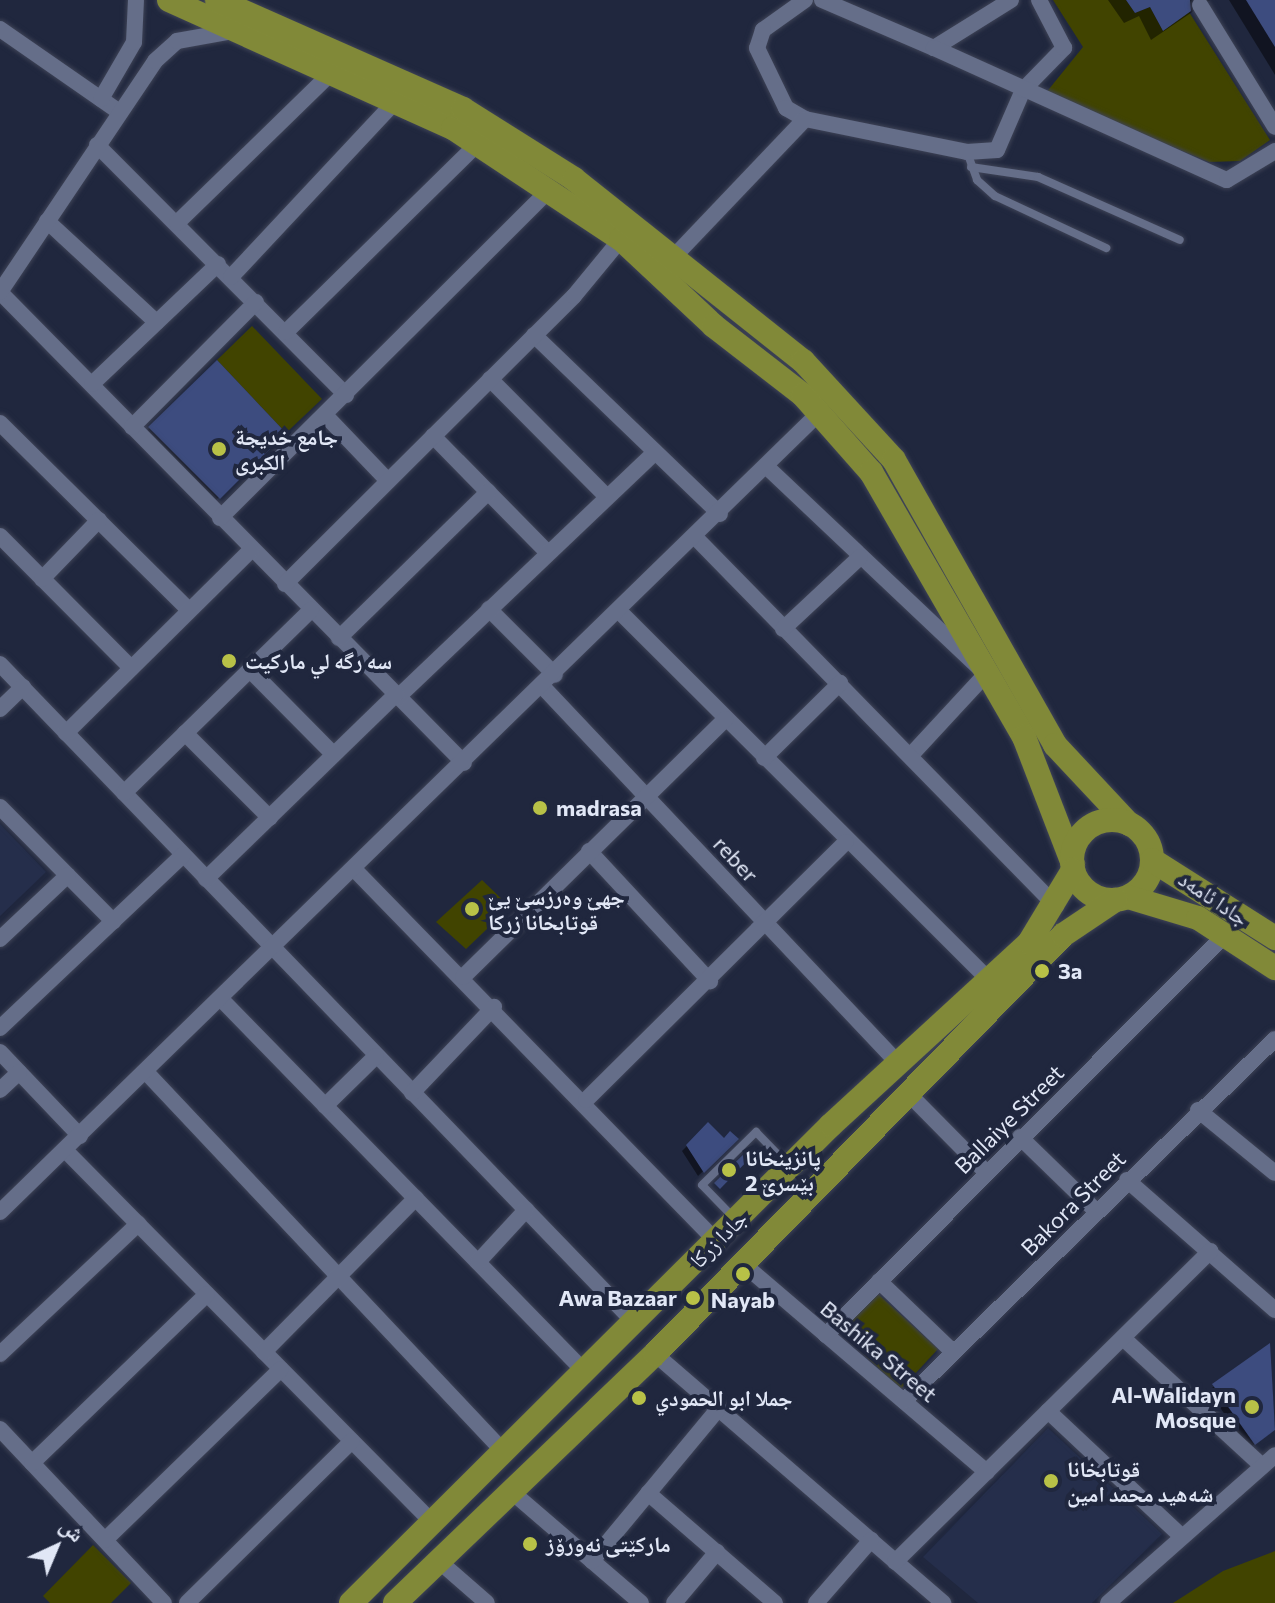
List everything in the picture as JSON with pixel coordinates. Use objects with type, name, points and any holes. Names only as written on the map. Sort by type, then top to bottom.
[{"type":"main road","points":[[169,0],[478,143],[621,239],[651,272],[820,412],[871,472],[1035,761],[1073,867],[1089,893],[1122,898],[1146,881],[1152,860],[1147,841],[1055,745],[894,460],[803,361],[574,179],[463,109],[217,0]]},
{"type":"main road","points":[[1073,867],[1086,831],[1111,821],[1129,824]]},
{"type":"main road","name":"جادا ئامەد","points":[[1152,860],[1275,938]]},
{"type":"main road","name":"جادا زرکا","points":[[351,1603],[831,1125],[897,1062],[991,982],[1056,906],[1073,867]]},
{"type":"main road","name":"جادا زرکا","points":[[395,1603],[655,1354],[1063,935],[1122,898]]},
{"type":"main road","name":"جادا ئامەد","points":[[1122,898],[1182,911],[1275,968]]},
{"type":"main road","points":[[831,1125],[854,1148]]},
{"type":"street","points":[[101,99],[134,42],[136,0]]},
{"type":"street","points":[[805,0],[763,30],[757,48],[770,85],[805,119],[969,160],[997,150],[1023,90],[1064,48],[1039,0]]},
{"type":"street","points":[[822,0],[1227,180],[1275,151]]},
{"type":"street","points":[[934,48],[1011,0]]},
{"type":"street","points":[[1200,5],[1275,127]]},
{"type":"street","points":[[1,30],[118,111]]},
{"type":"street","points":[[241,33],[207,31],[177,41],[118,111],[0,292],[464,763]]},
{"type":"street","points":[[177,223],[331,73]]},
{"type":"street","points":[[231,277],[395,102]]},
{"type":"street","points":[[651,272],[676,260],[805,119]]},
{"type":"street","points":[[286,332],[478,143]]},
{"type":"street","points":[[97,145],[346,395]]},
{"type":"street","points":[[220,518],[549,190]]},
{"type":"street","points":[[47,221],[156,322]]},
{"type":"street","points":[[285,584],[534,335],[621,239]]},
{"type":"street","points":[[92,384],[218,264]]},
{"type":"street","points":[[132,427],[256,302]]},
{"type":"street","points":[[534,335],[720,514]]},
{"type":"street","points":[[490,379],[607,497]]},
{"type":"street","points":[[0,1212],[768,468],[820,412]]},
{"type":"street","points":[[325,415],[388,481]]},
{"type":"street","points":[[0,423],[189,610]]},
{"type":"street","points":[[433,436],[548,553]]},
{"type":"street","points":[[206,879],[333,754],[655,452]]},
{"type":"street","points":[[768,468],[986,674],[911,755]]},
{"type":"street","points":[[339,638],[488,492]]},
{"type":"street","points":[[42,579],[99,520]]},
{"type":"street","points":[[696,538],[1056,906]]},
{"type":"street","points":[[2,541],[131,668]]},
{"type":"street","points":[[66,733],[251,550]]},
{"type":"street","points":[[783,629],[860,557]]},
{"type":"street","name":"reber","points":[[489,609],[646,795],[897,1062]]},
{"type":"street","points":[[124,793],[311,610]]},
{"type":"street","points":[[620,612],[846,842],[991,982]]},
{"type":"street","points":[[0,664],[635,1323]]},
{"type":"street","points":[[250,670],[333,754]]},
{"type":"street","points":[[764,758],[840,683]]},
{"type":"street","points":[[0,709],[23,687]]},
{"type":"street","points":[[463,977],[726,719]]},
{"type":"street","points":[[185,733],[270,818]]},
{"type":"street","points":[[0,807],[113,921]]},
{"type":"street","points":[[586,1100],[710,981],[846,842]]},
{"type":"street","points":[[589,851],[710,981]]},
{"type":"street","points":[[0,1028],[183,855]]},
{"type":"street","points":[[354,869],[586,1100],[716,1241]]},
{"type":"street","points":[[0,939],[68,875]]},
{"type":"street","name":"Ballaiye Street","points":[[826,1335],[1020,1137],[1225,935]]},
{"type":"street","points":[[221,999],[585,1372]]},
{"type":"street","points":[[412,1093],[494,1007]]},
{"type":"street","name":"Bakora Street","points":[[904,1401],[1198,1110],[1275,1039]]},
{"type":"street","points":[[0,1052],[80,1136]]},
{"type":"street","points":[[325,1106],[376,1056]]},
{"type":"street","points":[[0,1090],[19,1072]]},
{"type":"street","points":[[146,1072],[340,1274],[504,1452]]},
{"type":"street","points":[[907,1092],[986,1172]]},
{"type":"street","points":[[1198,1110],[1275,1173]]},
{"type":"street","points":[[1020,1137],[1096,1211]]},
{"type":"street","points":[[66,1151],[432,1522]]},
{"type":"street","points":[[1127,1180],[1275,1310]]},
{"type":"street","points":[[264,1352],[416,1198]]},
{"type":"street","points":[[478,1262],[526,1210]]},
{"type":"street","points":[[0,1354],[138,1224]]},
{"type":"street","points":[[895,1562],[1210,1251]]},
{"type":"street","name":"Bashika Street","points":[[742,1263],[987,1472]]},
{"type":"street","points":[[879,1281],[953,1352]]},
{"type":"street","points":[[32,1463],[207,1294]]},
{"type":"street","points":[[1108,1603],[1180,1535],[1268,1461],[1123,1338]]},
{"type":"street","points":[[655,1354],[943,1603]]},
{"type":"street","points":[[105,1540],[281,1369]]},
{"type":"street","points":[[592,1561],[718,1409]]},
{"type":"street","points":[[1048,1411],[1180,1535]]},
{"type":"street","points":[[0,1429],[164,1603]]},
{"type":"street","points":[[187,1603],[352,1441]]},
{"type":"street","points":[[512,1492],[641,1603]]},
{"type":"street","points":[[648,1493],[775,1603]]},
{"type":"street","points":[[816,1603],[871,1540]]},
{"type":"street","points":[[674,1603],[717,1552]]},
{"type":"street","points":[[440,1562],[487,1603]]},
{"type":"lane","points":[[969,160],[1038,177],[1180,240]]},
{"type":"lane","points":[[969,160],[1017,211],[1106,248]]},
{"type":"lane","points":[[737,1220],[702,1185],[756,1132],[790,1167]]},
{"type":"shaded area","points":[[1053,0],[1126,0],[1135,13],[1150,7],[1163,31],[1189,12],[1270,140],[1240,161],[1209,162],[1045,94],[1083,47]]},
{"type":"shaded area","points":[[252,326],[322,399],[286,433],[217,360]]},
{"type":"shaded area","points":[[0,824],[46,872],[0,916]]},
{"type":"shaded area","points":[[482,880],[510,907],[466,949],[436,922]]},
{"type":"shaded area","points":[[877,1293],[938,1349],[901,1389],[841,1333]]},
{"type":"shaded area","name":"قوتابخانا شەهید محمد امین","points":[[1048,1428],[1162,1534],[1092,1603],[978,1603],[923,1557]]},
{"type":"shaded area","points":[[93,1545],[131,1583],[111,1603],[50,1603],[43,1596]]},
{"type":"shaded area","points":[[1275,1551],[1275,1603],[1173,1603],[1223,1571]]},
{"type":"building","points":[[1126,0],[1190,0],[1191,11],[1163,31],[1150,7],[1135,13]]},
{"type":"building","points":[[1246,0],[1275,0],[1275,47]]},
{"type":"building","points":[[217,360],[286,433],[220,499],[148,427]]},
{"type":"building","points":[[708,1122],[724,1138],[730,1131],[739,1139],[704,1173],[686,1145]]},
{"type":"building","points":[[749,1149],[754,1154],[720,1189],[714,1183]]},
{"type":"building","name":"Al-Walidayn Mosque","points":[[1270,1343],[1275,1430],[1255,1445],[1212,1384]]},
{"type":"place","name":"جامع خدیجة الکبری","points":[[219,449]]},
{"type":"place","name":"سه رگه لي ماركيت","points":[[229,661]]},
{"type":"place","name":"madrasa","points":[[540,808]]},
{"type":"place","name":"جھێ وەرزسێ یێ قوتابخانا زرکا","points":[[472,909]]},
{"type":"place","name":"3a","points":[[1042,971]]},
{"type":"place","name":"پانزینخانا بێسرێ 2","points":[[729,1170]]},
{"type":"place","name":"Nayab","points":[[743,1274]]},
{"type":"place","name":"Awa Bazaar","points":[[693,1298]]},
{"type":"place","name":"جملا ابو الحمودي","points":[[639,1398]]},
{"type":"place","name":"Al-Walidayn Mosque","points":[[1252,1407]]},
{"type":"place","name":"قوتابخانا شەهید محمد امین","points":[[1051,1481]]},
{"type":"place","name":"مارکێتی نەورۆز","points":[[530,1544]]}]
